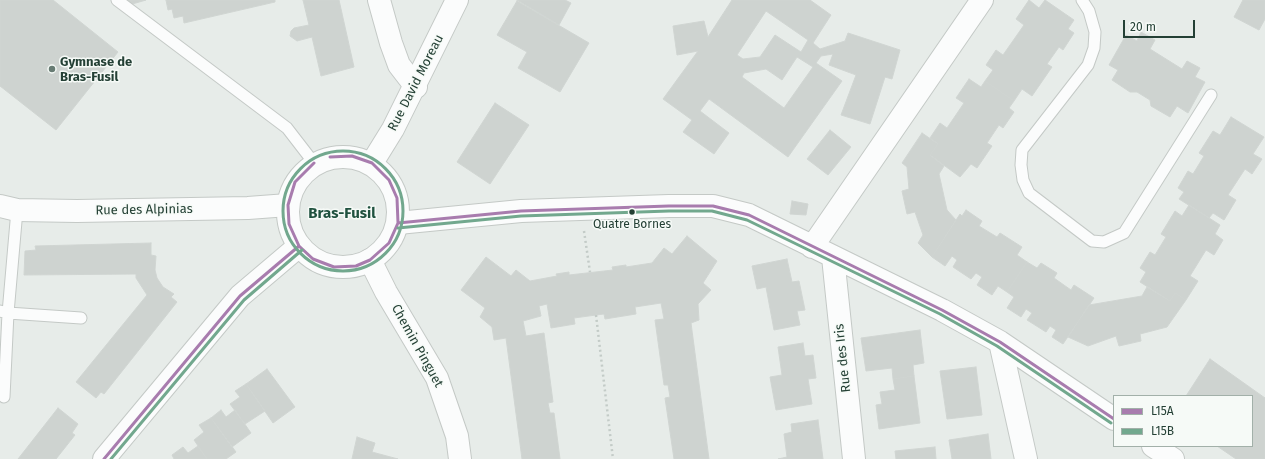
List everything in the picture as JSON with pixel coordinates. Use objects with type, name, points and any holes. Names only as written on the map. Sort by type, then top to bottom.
[{"type":"street","points":[[380,0],[391,43],[399,65],[416,87]]},
{"type":"street","name":"Rue David Moreau","points":[[372,163],[393,130],[416,87],[457,0]]},
{"type":"street","points":[[812,246],[982,0]]},
{"type":"street","points":[[352,156],[372,163],[389,180],[397,198],[398,223],[389,243],[370,260],[356,266],[334,267],[313,259],[299,246],[288,224],[288,205],[295,182],[314,163],[330,157],[352,156]]},
{"type":"street","name":"Rue des Alpinias","points":[[9,208],[217,209],[288,205]]},
{"type":"street","points":[[398,223],[521,211],[669,206],[713,206],[749,215],[833,258],[942,310],[1000,342],[1113,418]]},
{"type":"street","points":[[104,459],[240,296],[299,246]]},
{"type":"street","name":"Rue des Iris","points":[[833,258],[854,459]]},
{"type":"street","name":"Chemin Pinguet","points":[[370,260],[386,292],[437,378],[457,436],[460,459]]},
{"type":"street","points":[[1000,342],[1026,459]]},
{"type":"street","points":[[1155,447],[1173,459]]},
{"type":"lane","points":[[116,0],[287,128],[314,163]]},
{"type":"lane","points":[[370,0],[391,43]]},
{"type":"lane","points":[[1082,0],[1089,11],[1095,32],[1094,48],[1088,65],[1022,150],[1021,164],[1023,180],[1029,193],[1092,241],[1104,242],[1124,233],[1211,94]]},
{"type":"lane","points":[[4,398],[4,312],[9,208]]},
{"type":"lane","points":[[4,312],[82,318]]},
{"type":"path","points":[[581,209],[590,272]]},
{"type":"path","points":[[596,315],[613,459]]},
{"type":"building","name":"Gymnase de Bras-Fusil","points":[[0,0],[53,0],[118,52],[56,130],[0,86]]},
{"type":"building","points":[[128,0],[146,0],[129,5]]},
{"type":"building","points":[[166,0],[275,0],[275,2],[184,23],[183,16],[174,18],[172,9],[168,10]]},
{"type":"building","points":[[303,0],[339,0],[354,67],[321,76],[312,37],[297,41],[290,36],[291,31],[294,28],[309,25]]},
{"type":"building","points":[[517,0],[565,0],[571,3],[559,25]]},
{"type":"building","points":[[732,0],[810,0],[831,15],[813,43],[820,49],[845,41],[848,33],[900,50],[892,79],[885,77],[870,124],[841,115],[856,75],[829,65],[833,54],[821,56],[816,63],[842,81],[788,157],[709,99],[700,111],[729,133],[714,154],[683,132],[692,120],[663,99],[698,51],[677,55],[673,26],[704,21],[708,37]],"holes":[[[766,11],[808,40],[801,52],[775,35],[760,57],[743,59],[737,55]],[[797,57],[813,67],[784,108],[742,77],[744,73],[766,69],[782,80]]]},
{"type":"building","points":[[1029,0],[1039,8],[1045,0],[1074,20],[1068,29],[1074,33],[1063,50],[1059,47],[1047,64],[1052,67],[1032,96],[1022,89],[1014,101],[985,81],[993,70],[986,65],[996,50],[1003,55],[1024,25],[1016,19]]},
{"type":"building","points":[[1243,0],[1265,0],[1265,19],[1259,30],[1234,17]]},
{"type":"building","points":[[517,1],[589,43],[560,92],[518,68],[527,52],[497,35]]},
{"type":"building","points":[[1141,32],[1155,40],[1150,49],[1182,69],[1187,61],[1200,68],[1195,77],[1205,82],[1188,113],[1177,106],[1170,117],[1151,106],[1150,100],[1137,92],[1130,92],[1112,80],[1118,70],[1109,65],[1126,35],[1137,41]]},
{"type":"building","points":[[969,79],[981,87],[985,81],[1014,101],[1009,108],[1014,112],[1003,128],[999,125],[987,143],[992,146],[977,168],[971,164],[960,177],[930,155],[938,144],[930,138],[940,123],[947,128],[964,103],[956,98]]},
{"type":"building","points":[[495,103],[529,125],[490,184],[457,162]]},
{"type":"building","points":[[1231,117],[1264,137],[1253,154],[1262,159],[1252,174],[1245,169],[1228,195],[1236,200],[1224,220],[1213,213],[1209,218],[1179,199],[1184,192],[1178,188],[1188,171],[1193,174],[1204,156],[1199,153],[1213,131],[1220,135]]},
{"type":"building","points":[[830,130],[851,147],[828,175],[807,159]]},
{"type":"building","points":[[922,133],[938,144],[930,155],[944,166],[939,174],[947,210],[956,220],[932,257],[918,243],[923,235],[915,212],[907,214],[902,191],[909,189],[907,167],[902,163]]},
{"type":"building","points":[[792,201],[808,204],[806,215],[790,214]]},
{"type":"building","points":[[1189,205],[1220,225],[1215,234],[1223,240],[1214,255],[1206,250],[1190,276],[1198,281],[1186,300],[1175,293],[1170,301],[1140,282],[1146,272],[1140,268],[1150,252],[1155,255],[1166,237],[1161,234],[1175,211],[1182,216]]},
{"type":"building","points":[[966,210],[982,221],[979,226],[997,237],[1000,233],[1022,247],[1017,255],[1027,262],[1007,292],[998,286],[992,295],[977,285],[982,277],[976,273],[971,279],[953,267],[957,260],[952,256],[945,266],[932,257],[960,214],[962,216]]},
{"type":"building","points":[[687,236],[717,261],[703,283],[711,290],[698,304],[699,320],[691,323],[709,459],[674,459],[665,398],[670,397],[668,385],[664,385],[655,320],[664,319],[661,303],[635,307],[636,314],[605,319],[604,314],[574,318],[575,324],[551,328],[547,304],[539,306],[541,316],[523,321],[526,336],[544,333],[553,402],[548,403],[550,413],[554,413],[560,459],[522,459],[506,338],[494,340],[492,327],[480,317],[485,308],[461,290],[486,257],[511,276],[516,270],[530,281],[569,272],[569,275],[613,270],[612,267],[626,265],[626,267],[652,263],[664,248],[672,254]]},
{"type":"building","points":[[151,243],[151,255],[156,256],[155,270],[157,278],[163,287],[174,294],[171,297],[177,302],[104,394],[101,392],[96,398],[76,382],[147,295],[136,278],[136,274],[24,275],[25,251],[36,250],[35,246]]},
{"type":"building","points":[[787,259],[792,282],[799,281],[805,310],[797,311],[800,325],[774,330],[766,287],[757,289],[752,266]]},
{"type":"building","points":[[1027,262],[1037,268],[1041,263],[1057,273],[1054,278],[1071,290],[1074,285],[1094,298],[1063,344],[1052,337],[1056,330],[1050,326],[1046,332],[1027,320],[1032,313],[1026,309],[1021,317],[1007,308],[1014,297],[1007,292]]},
{"type":"building","points":[[1147,287],[1170,301],[1175,293],[1186,300],[1167,327],[1140,334],[1141,341],[1119,346],[1116,336],[1088,346],[1068,337],[1089,305],[1142,296]]},
{"type":"building","points":[[920,330],[924,363],[913,365],[914,376],[893,379],[892,368],[866,371],[861,338]]},
{"type":"building","points":[[803,343],[805,356],[813,355],[816,378],[808,379],[812,404],[776,410],[770,377],[782,375],[778,347]]},
{"type":"building","points":[[1210,359],[1265,398],[1265,459],[1236,459],[1218,447],[1253,447],[1253,395],[1187,395]]},
{"type":"building","points":[[976,367],[982,415],[947,419],[940,371]]},
{"type":"building","points":[[267,369],[295,407],[273,423],[246,384]]},
{"type":"building","points":[[914,376],[920,423],[879,429],[876,405],[882,404],[880,392],[895,390],[893,379]]},
{"type":"building","points":[[246,384],[265,411],[245,424],[230,404],[240,397],[235,391]]},
{"type":"building","points":[[58,408],[78,424],[72,433],[75,435],[56,459],[18,459]]},
{"type":"building","points":[[221,410],[226,417],[235,410],[251,433],[232,447],[211,418]]},
{"type":"building","points":[[211,418],[236,452],[226,459],[207,459],[194,440],[204,432],[199,425]]},
{"type":"building","points":[[818,420],[823,459],[778,459],[787,457],[784,434],[792,432],[791,424]]},
{"type":"building","points":[[988,434],[991,459],[952,459],[949,440]]},
{"type":"building","points":[[357,437],[375,443],[372,452],[398,459],[352,459]]},
{"type":"building","points":[[198,446],[207,459],[174,459],[172,455],[183,447],[188,453]]},
{"type":"building","points":[[935,447],[936,459],[896,459],[895,451]]},
{"type":"transit line","name":"L15B","points":[[343,151],[366,155],[386,168],[399,188],[403,211],[399,234],[386,254],[366,267],[343,271],[320,267],[300,254],[287,234],[283,211],[287,188],[300,168],[320,155],[343,151]]},
{"type":"transit line","name":"L15A","points":[[314,163],[295,182],[288,205],[289,224],[299,246],[313,259],[334,267],[356,266],[370,260],[389,243],[398,223],[397,198],[389,180],[372,163],[352,156],[330,157]]},
{"type":"transit line","name":"L15A","points":[[398,223],[521,211],[669,206],[713,206],[749,215],[942,310],[1000,342],[1113,418]]},
{"type":"transit line","name":"L15B","points":[[398,228],[521,216],[669,211],[712,211],[747,220],[940,314],[997,346],[1111,423]]},
{"type":"transit line","name":"L15A","points":[[104,459],[240,296],[299,246]]},
{"type":"transit line","name":"L15B","points":[[111,459],[244,300],[302,250]]},
{"type":"place","name":"Gymnase de Bras-Fusil","points":[[52,69]]},
{"type":"place","name":"Quatre Bornes","points":[[632,212]]},
{"type":"district","name":"Bras-Fusil","points":[[342,214]]}]
